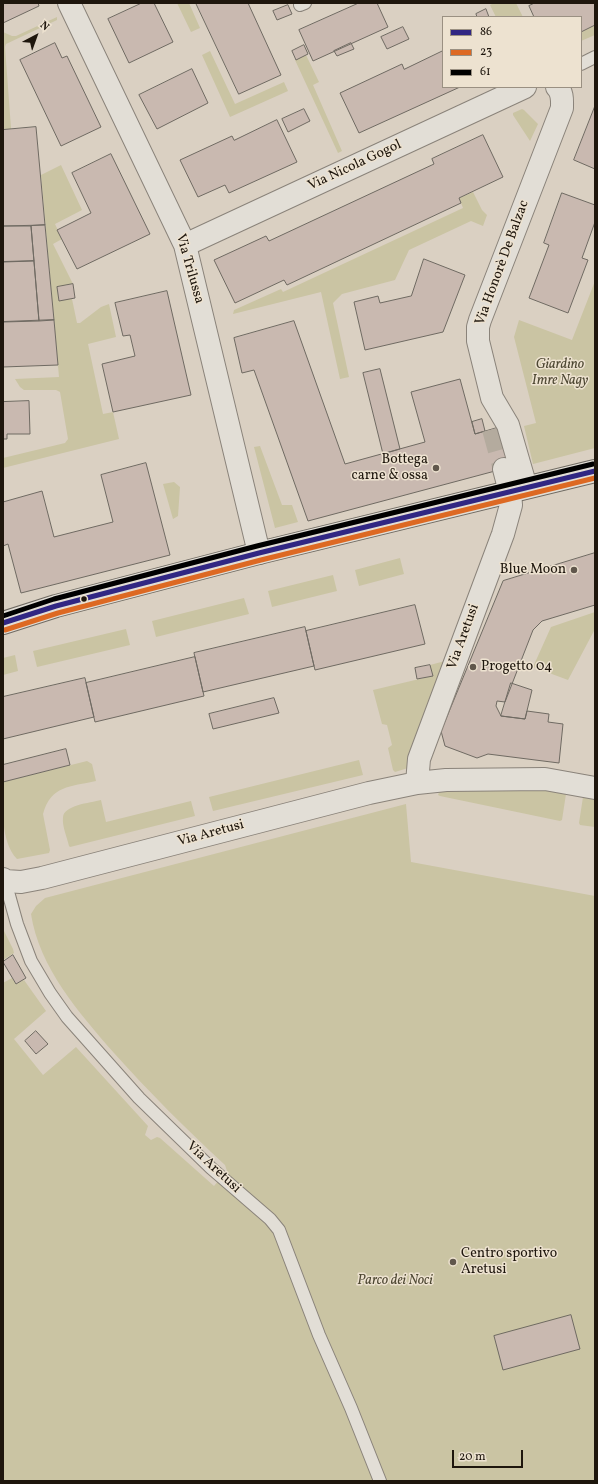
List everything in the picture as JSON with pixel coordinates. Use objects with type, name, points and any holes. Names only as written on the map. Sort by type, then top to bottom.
[{"type":"street","name":"Via Trilussa","points":[[69,3],[185,245],[260,553]]},
{"type":"street","name":"Via Nicola Gogol","points":[[185,245],[523,88]]},
{"type":"street","name":"Via Honorè De Balzac","points":[[518,490],[508,425],[492,398],[478,341],[478,327],[562,108],[562,98],[558,88]]},
{"type":"street","points":[[492,398],[491,418],[493,429]]},
{"type":"street","points":[[504,469],[518,490]]},
{"type":"street","points":[[3,623],[56,606],[260,553],[595,471]]},
{"type":"street","name":"Via Aretusi","points":[[417,783],[418,763],[421,754],[503,534],[511,505],[518,490]]},
{"type":"street","name":"Via Aretusi","points":[[4,880],[20,882],[42,878],[369,793],[417,783],[446,780],[545,779],[595,788]]},
{"type":"lane","points":[[582,64],[595,57]]},
{"type":"lane","name":"Via Aretusi","points":[[4,880],[17,924],[31,961],[50,993],[67,1016],[139,1098],[211,1168],[270,1220],[279,1230],[319,1335],[351,1408],[380,1481]]},
{"type":"green space","points":[[177,3],[189,3],[200,28],[191,32]]},
{"type":"green space","points":[[494,3],[516,3],[522,16],[496,16],[490,5]]},
{"type":"green space","points":[[57,17],[57,20],[6,44],[11,129],[3,130],[3,32],[16,36]]},
{"type":"green space","points":[[595,25],[595,35],[582,41],[582,32]]},
{"type":"green space","points":[[210,51],[235,104],[284,82],[288,91],[230,117],[202,55]]},
{"type":"green space","points":[[306,55],[319,82],[313,85],[342,151],[338,153],[295,60]]},
{"type":"green space","points":[[522,109],[538,124],[530,141],[513,115],[513,113]]},
{"type":"green space","points":[[61,165],[82,210],[55,224],[62,239],[53,244],[73,284],[57,287],[59,300],[72,299],[77,323],[80,323],[101,307],[109,304],[116,337],[88,344],[103,414],[113,412],[119,439],[3,468],[3,458],[65,443],[68,439],[60,392],[56,390],[24,390],[15,379],[59,377],[41,175]]},
{"type":"green space","points":[[473,192],[482,210],[487,215],[483,226],[471,221],[409,250],[395,280],[342,294],[333,303],[349,377],[340,379],[321,292],[233,314],[234,310],[281,289],[283,292],[463,208],[459,198]]},
{"type":"green space","name":"Giardino Imre Nagy","points":[[595,281],[595,448],[533,464],[524,426],[536,423],[514,337],[519,320],[572,340]]},
{"type":"green space","points":[[260,446],[282,505],[292,505],[298,522],[275,528],[254,447]]},
{"type":"green space","points":[[174,482],[180,487],[178,516],[173,519],[163,484]]},
{"type":"green space","points":[[400,558],[404,574],[359,586],[355,570]]},
{"type":"green space","points":[[333,575],[337,591],[272,607],[268,591]]},
{"type":"green space","points":[[244,598],[249,614],[156,637],[152,621]]},
{"type":"green space","points":[[595,612],[595,629],[568,680],[533,667],[551,627]]},
{"type":"green space","points":[[126,629],[130,645],[37,667],[33,651]]},
{"type":"green space","points":[[15,655],[18,671],[3,675],[3,658]]},
{"type":"green space","points":[[445,661],[408,768],[395,772],[393,770],[388,748],[392,745],[387,725],[382,724],[373,690],[432,676],[430,665]]},
{"type":"green space","points":[[359,760],[363,775],[213,811],[209,797]]},
{"type":"green space","points":[[87,761],[92,764],[96,781],[70,786],[56,792],[51,797],[43,814],[50,850],[49,853],[17,859],[12,852],[5,833],[3,782]]},
{"type":"green space","points":[[440,790],[554,790],[566,794],[562,820],[560,821],[440,796],[438,795]]},
{"type":"green space","points":[[583,797],[595,800],[595,827],[580,825],[579,823]]},
{"type":"green space","points":[[101,800],[106,822],[191,801],[195,816],[70,847],[63,824],[64,814],[72,807]]},
{"type":"green space","name":"Parco dei Noci","points":[[406,804],[411,862],[595,896],[595,1481],[3,1481],[3,983],[12,978],[16,984],[24,980],[46,1011],[14,1039],[43,1075],[76,1047],[148,1126],[145,1135],[151,1140],[157,1137],[160,1138],[214,1186],[227,1171],[225,1165],[196,1138],[127,1068],[74,1005],[62,988],[42,952],[35,934],[31,914],[36,906],[45,898]]},
{"type":"green space","points":[[3,929],[14,953],[3,960]]},
{"type":"building","points":[[3,3],[38,3],[39,6],[3,23]]},
{"type":"building","points":[[142,3],[154,3],[173,42],[129,63],[108,19]]},
{"type":"building","points":[[196,3],[248,3],[281,75],[239,94]]},
{"type":"building","points":[[359,3],[377,3],[388,27],[313,61],[299,30]]},
{"type":"building","points":[[535,3],[595,3],[595,25],[582,32],[582,16],[534,16],[529,6]]},
{"type":"building","points":[[288,5],[292,14],[277,20],[273,11]]},
{"type":"building","points":[[486,9],[489,16],[477,16],[476,14]]},
{"type":"building","points":[[403,27],[409,39],[387,49],[381,37]]},
{"type":"building","points":[[55,43],[62,58],[67,56],[101,127],[61,146],[20,60]]},
{"type":"building","points":[[351,43],[354,49],[337,56],[334,51]]},
{"type":"building","points":[[304,45],[308,54],[296,60],[292,51]]},
{"type":"building","points":[[442,51],[442,88],[458,88],[359,133],[340,93],[402,64],[404,69]]},
{"type":"building","points":[[192,69],[208,103],[157,129],[139,95]]},
{"type":"building","points":[[595,106],[595,169],[574,160]]},
{"type":"building","points":[[304,109],[310,121],[288,132],[282,119]]},
{"type":"building","points":[[277,120],[297,162],[229,193],[225,185],[198,197],[180,160],[232,136],[234,140]]},
{"type":"building","points":[[36,127],[45,225],[3,226],[3,130]]},
{"type":"building","points":[[483,135],[503,177],[459,198],[461,203],[287,285],[284,280],[235,303],[214,260],[266,236],[269,241],[434,164],[432,159]]},
{"type":"building","points":[[111,154],[150,234],[77,269],[57,230],[91,213],[72,173]]},
{"type":"building","points":[[562,193],[595,205],[595,222],[582,258],[588,260],[568,313],[529,298],[549,245],[544,243]]},
{"type":"building","points":[[45,225],[54,320],[39,321],[31,226]]},
{"type":"building","points":[[3,226],[31,226],[34,261],[3,262]]},
{"type":"building","points":[[424,259],[465,275],[443,332],[365,350],[354,302],[378,296],[380,303],[411,296]]},
{"type":"building","points":[[34,261],[39,321],[3,322],[3,262]]},
{"type":"building","points":[[73,284],[75,298],[59,301],[57,287]]},
{"type":"building","points":[[167,291],[191,395],[113,412],[102,364],[135,356],[130,335],[123,336],[115,303]]},
{"type":"building","points":[[54,320],[58,365],[3,367],[3,322]]},
{"type":"building","points":[[294,321],[345,464],[425,442],[411,392],[460,379],[475,434],[499,427],[510,467],[308,521],[254,370],[242,373],[234,338]]},
{"type":"building","points":[[380,369],[400,449],[383,454],[363,373]]},
{"type":"building","points":[[29,401],[30,434],[7,434],[7,439],[3,439],[3,402]]},
{"type":"building","points":[[482,419],[485,431],[475,434],[472,422]]},
{"type":"building","points":[[146,463],[170,555],[21,593],[8,544],[3,546],[3,502],[42,491],[54,537],[113,522],[101,475]]},
{"type":"building","points":[[595,553],[595,605],[542,621],[533,630],[505,702],[497,701],[496,706],[501,716],[525,719],[527,711],[549,714],[548,722],[563,724],[559,763],[488,754],[477,758],[445,746],[441,731],[503,581]]},
{"type":"building","points":[[415,605],[425,644],[315,670],[306,631]]},
{"type":"building","points":[[305,627],[314,666],[203,692],[194,653]]},
{"type":"building","points":[[195,657],[204,696],[95,722],[86,683]]},
{"type":"building","points":[[430,665],[433,676],[417,679],[415,668]]},
{"type":"building","points":[[85,678],[94,717],[3,739],[3,697]]},
{"type":"building","points":[[511,683],[532,690],[525,719],[501,716]]},
{"type":"building","points":[[274,698],[279,713],[213,729],[209,714]]},
{"type":"building","points":[[66,749],[70,765],[3,782],[3,765]]},
{"type":"building","points":[[13,955],[26,978],[16,984],[3,962]]},
{"type":"building","points":[[36,1031],[48,1044],[36,1054],[25,1041]]},
{"type":"building","points":[[571,1315],[580,1349],[503,1370],[494,1336]]},
{"type":"tunnel","points":[[493,429],[504,469]]},
{"type":"transit line","name":"61","points":[[3,616],[54,599],[257,546],[593,464]]},
{"type":"transit line","name":"86","points":[[3,623],[56,606],[259,553],[595,471]]},
{"type":"transit line","name":"23","points":[[5,630],[58,613],[261,560],[595,478]]},
{"type":"place","name":"Bottega carne & ossa","points":[[436,468]]},
{"type":"place","name":"Blue Moon","points":[[574,570]]},
{"type":"place","name":"Progetto 04","points":[[473,667]]},
{"type":"place","name":"Centro sportivo Aretusi","points":[[453,1262]]}]
